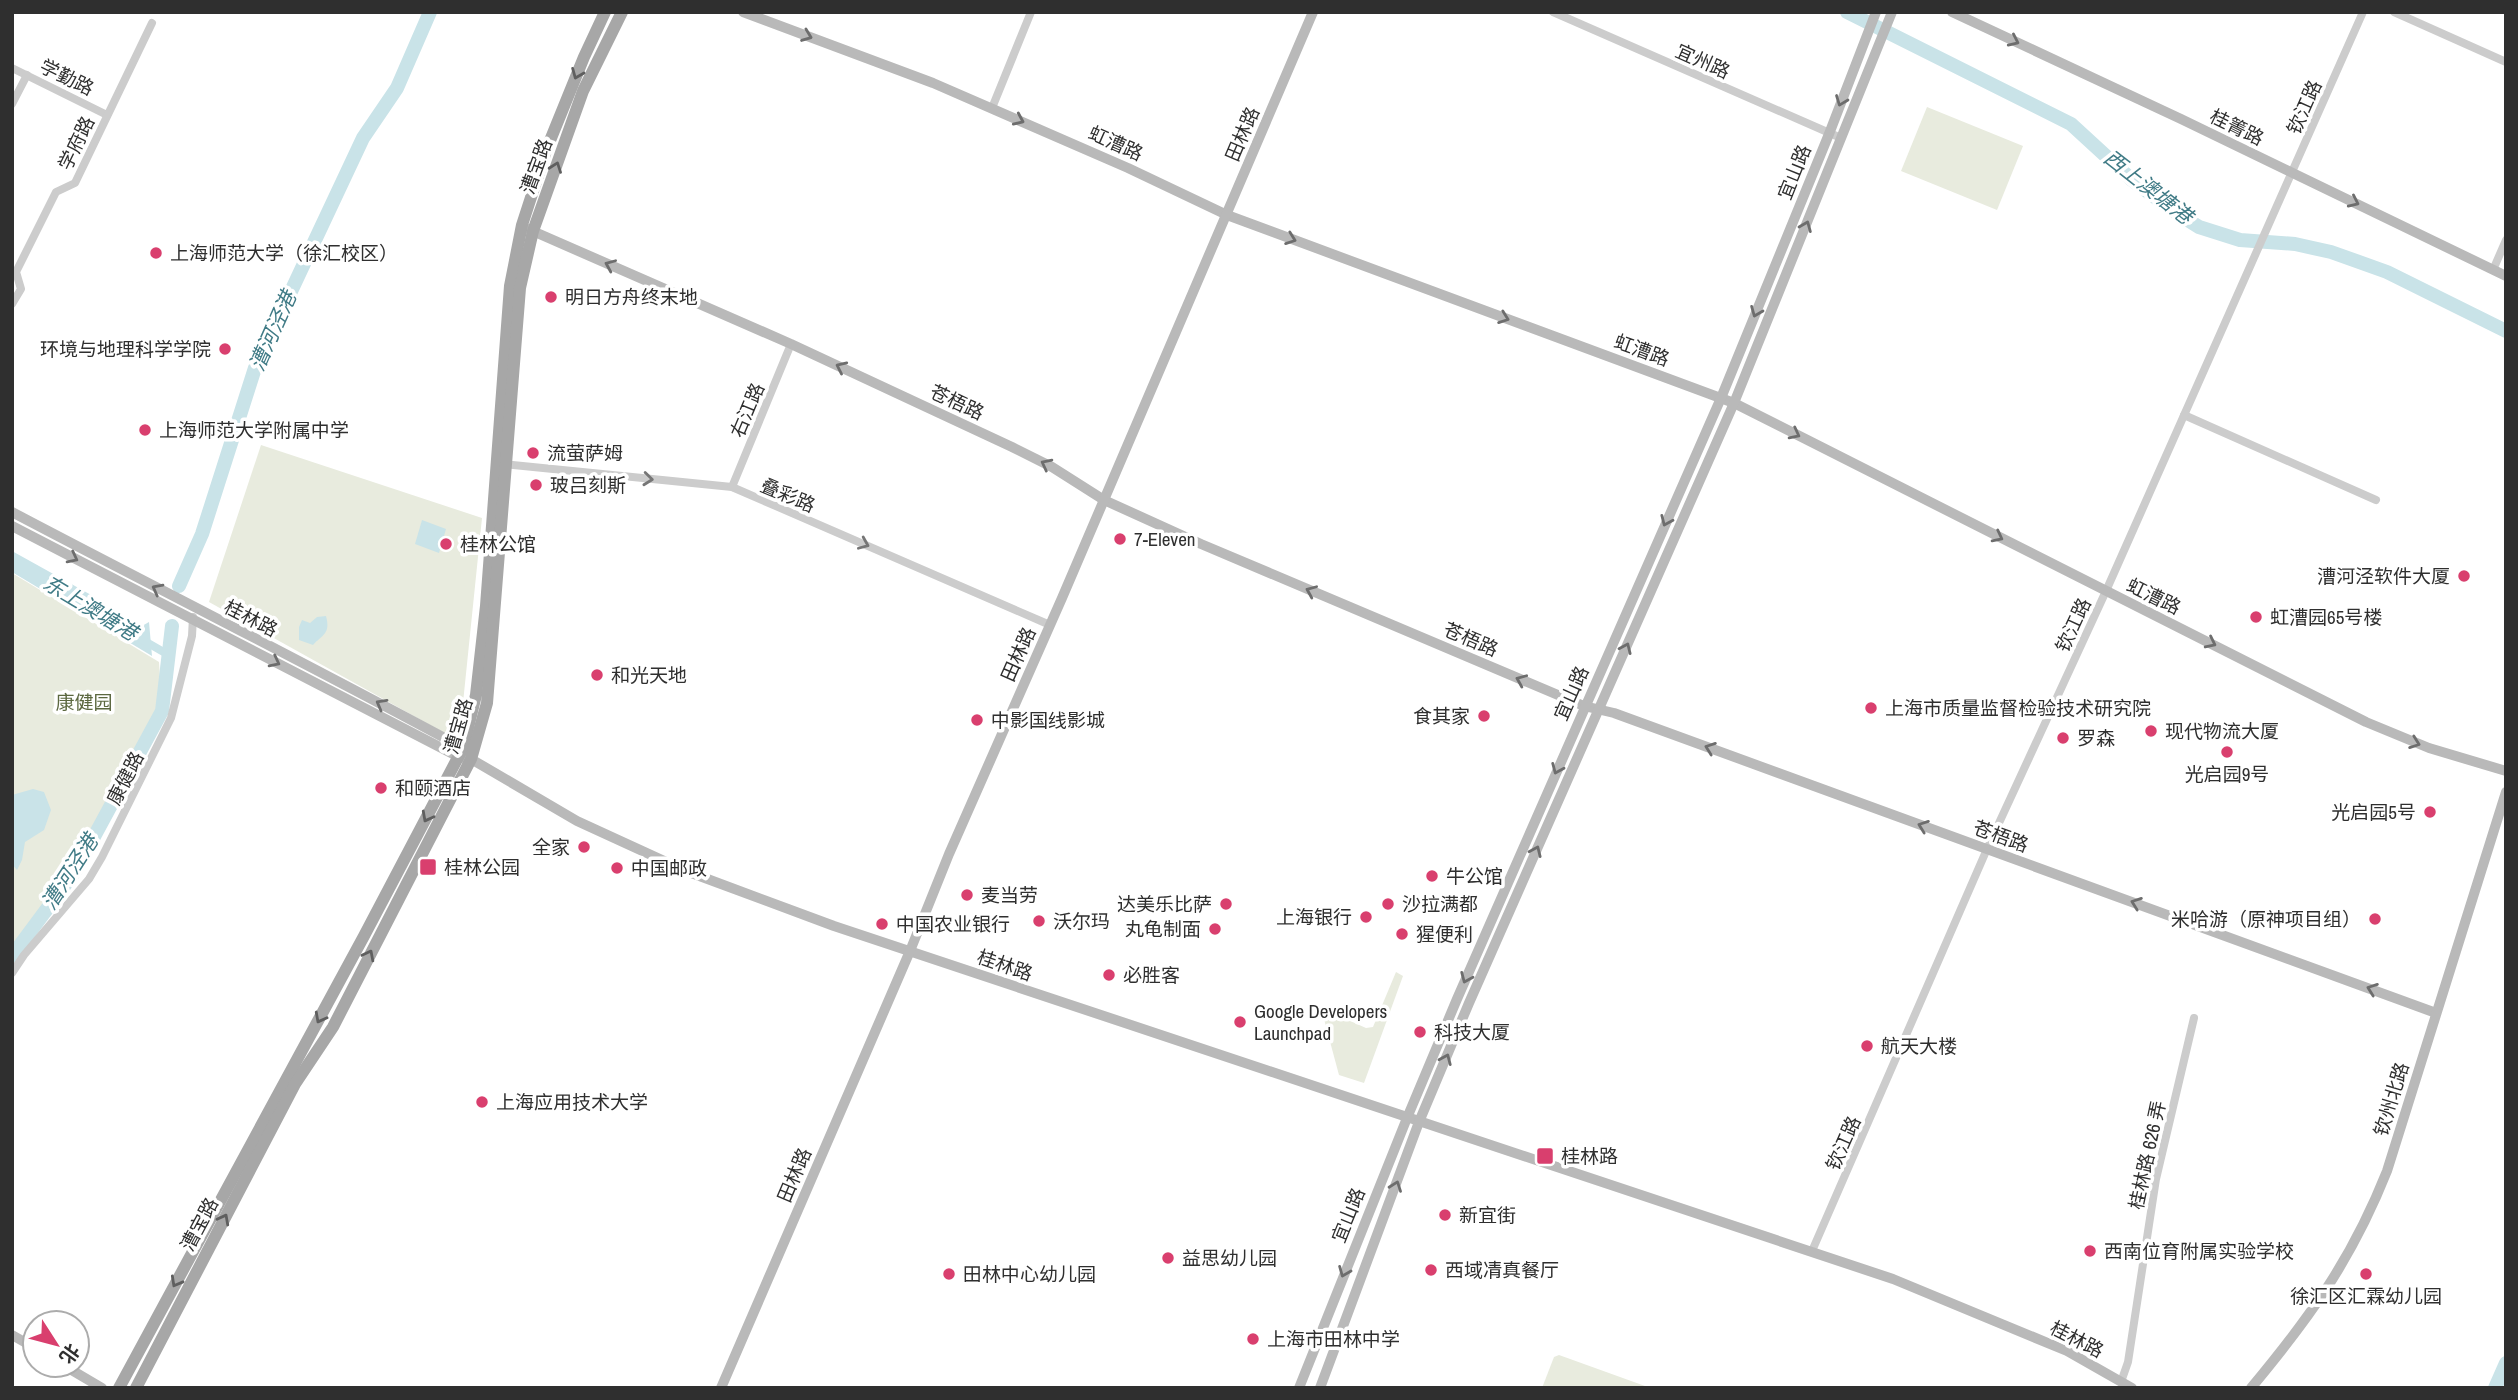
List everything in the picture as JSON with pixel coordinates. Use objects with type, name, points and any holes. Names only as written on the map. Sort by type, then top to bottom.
[{"type":"main road","name":"漕宝路","points":[[136,1388],[295,1084],[332,1027],[487,703],[502,464],[527,228],[547,148],[605,12]]},
{"type":"main road","name":"漕宝路","points":[[527,228],[583,91],[622,12]]},
{"type":"main road","name":"虹漕路","points":[[743,12],[933,83],[1129,168],[1227,215],[1734,403],[2106,592],[2404,739],[2506,771]]},
{"type":"main road","name":"田林路","points":[[722,1388],[949,854],[1313,12]]},
{"type":"main road","name":"宜山路","points":[[1299,1388],[1407,1118],[1584,706],[1721,398],[1829,134],[1875,12]]},
{"type":"main road","name":"桂箐路","points":[[1952,12],[2506,276]]},
{"type":"main road","name":"宜山路","points":[[1320,1388],[1419,1122],[1734,403],[1891,13]]},
{"type":"main road","name":"苍梧路","points":[[527,228],[791,344],[1052,467],[1104,500],[1201,544],[1584,706],[1614,713],[2436,1013]]},
{"type":"main road","name":"桂林路","points":[[12,512],[193,614]]},
{"type":"main road","name":"桂林路","points":[[12,526],[370,698],[577,821],[686,871],[910,951],[1894,1279],[2067,1351],[2127,1385]]},
{"type":"main road","name":"漕宝路","points":[[119,1388],[464,755]]},
{"type":"main road","name":"钦州北路","points":[[2251,1388],[2315,1309],[2336,1278],[2361,1232],[2387,1171],[2506,792]]},
{"type":"main road","points":[[87,1379],[102,1388]]},
{"type":"street","points":[[992,108],[1031,12]]},
{"type":"street","name":"宜州路","points":[[1553,12],[1841,138]]},
{"type":"street","name":"钦江路","points":[[1812,1251],[1987,849],[2106,592],[2363,12]]},
{"type":"street","points":[[2395,12],[2506,62]]},
{"type":"street","name":"学府路","points":[[12,304],[21,289],[16,272],[50,203],[56,192],[75,183],[152,23]]},
{"type":"street","name":"学勤路","points":[[12,68],[107,115]]},
{"type":"street","points":[[12,104],[27,75]]},
{"type":"street","points":[[2493,270],[2506,240]]},
{"type":"street","name":"右江路","points":[[732,487],[791,344]]},
{"type":"street","points":[[2184,415],[2376,500]]},
{"type":"street","name":"叠彩路","points":[[502,464],[732,487],[1050,625]]},
{"type":"street","name":"康健路","points":[[12,973],[24,955],[89,880],[103,857],[172,718],[192,636],[193,614]]},
{"type":"street","name":"桂林路 626 弄","points":[[2127,1385],[2156,1179],[2194,1018]]},
{"type":"green space","points":[[1927,107],[2023,146],[1997,210],[1901,171]]},
{"type":"green space","points":[[261,445],[482,518],[460,732],[448,735],[209,602]]},
{"type":"green space","name":"康健园","points":[[12,573],[159,662],[162,711],[76,870],[12,956]]},
{"type":"green space","points":[[1396,972],[1403,976],[1364,1083],[1339,1075],[1321,1008],[1366,1028],[1373,1027]]},
{"type":"green space","points":[[1559,1355],[1645,1388],[1542,1388],[1554,1357]]},
{"type":"water","points":[[422,520],[446,529],[439,553],[415,544]]},
{"type":"water","points":[[12,551],[93,596],[133,623],[142,626],[149,622],[152,656],[12,572]]},
{"type":"water","points":[[326,616],[326,630],[313,645],[299,640],[302,620],[310,623],[317,617]]},
{"type":"water","points":[[33,789],[44,792],[51,810],[44,830],[25,842],[17,870],[12,864],[12,795]]},
{"type":"waterway","name":"漕河泾港","points":[[179,586],[202,534],[255,368],[363,138],[397,88],[430,12]]},
{"type":"waterway","name":"西上澳塘港","points":[[1847,12],[2071,124],[2132,180],[2199,227],[2240,240],[2295,244],[2331,252],[2387,272],[2506,331]]},
{"type":"waterway","name":"漕河泾港","points":[[12,956],[76,870],[162,711],[172,626]]},
{"type":"waterway","name":"东上澳塘港","points":[[141,639],[167,654]]},
{"type":"waterway","points":[[2495,1388],[2506,1363]]},
{"type":"place","name":"上海师范大学（徐汇校区）","points":[[156,253]]},
{"type":"place","name":"明日方舟终末地","points":[[551,297]]},
{"type":"place","name":"环境与地理科学学院","points":[[225,349]]},
{"type":"place","name":"上海师范大学附属中学","points":[[145,430]]},
{"type":"place","name":"流萤萨姆","points":[[533,453]]},
{"type":"place","name":"玻吕刻斯","points":[[536,485]]},
{"type":"place","name":"7-Eleven","points":[[1120,539]]},
{"type":"place","name":"桂林公馆","points":[[446,544]]},
{"type":"place","name":"漕河泾软件大厦","points":[[2464,576]]},
{"type":"place","name":"虹漕园65号楼","points":[[2256,617]]},
{"type":"place","name":"和光天地","points":[[597,675]]},
{"type":"place","name":"上海市质量监督检验技术研究院","points":[[1871,708]]},
{"type":"place","name":"食其家","points":[[1484,716]]},
{"type":"place","name":"中影国线影城","points":[[977,720]]},
{"type":"place","name":"现代物流大厦","points":[[2151,731]]},
{"type":"place","name":"罗森","points":[[2063,738]]},
{"type":"place","name":"光启园9号","points":[[2227,752]]},
{"type":"place","name":"和颐酒店","points":[[381,788]]},
{"type":"place","name":"光启园5号","points":[[2430,812]]},
{"type":"place","name":"全家","points":[[584,847]]},
{"type":"place","name":"桂林公园","points":[[428,867]]},
{"type":"place","name":"中国邮政","points":[[617,868]]},
{"type":"place","name":"牛公馆","points":[[1432,876]]},
{"type":"place","name":"麦当劳","points":[[967,895]]},
{"type":"place","name":"达美乐比萨","points":[[1226,904]]},
{"type":"place","name":"沙拉满都","points":[[1388,904]]},
{"type":"place","name":"上海银行","points":[[1366,917]]},
{"type":"place","name":"米哈游（原神项目组）","points":[[2375,919]]},
{"type":"place","name":"沃尔玛","points":[[1039,921]]},
{"type":"place","name":"中国农业银行","points":[[882,924]]},
{"type":"place","name":"丸龟制面","points":[[1215,929]]},
{"type":"place","name":"猩便利","points":[[1402,934]]},
{"type":"place","name":"必胜客","points":[[1109,975]]},
{"type":"place","name":"Google Developers Launchpad","points":[[1240,1022]]},
{"type":"place","name":"科技大厦","points":[[1420,1032]]},
{"type":"place","name":"航天大楼","points":[[1867,1046]]},
{"type":"place","name":"上海应用技术大学","points":[[482,1102]]},
{"type":"place","name":"桂林路","points":[[1545,1156]]},
{"type":"place","name":"新宜街","points":[[1445,1215]]},
{"type":"place","name":"西南位育附属实验学校","points":[[2090,1251]]},
{"type":"place","name":"益思幼儿园","points":[[1168,1258]]},
{"type":"place","name":"西域凊真餐厅","points":[[1431,1270]]},
{"type":"place","name":"田林中心幼儿园","points":[[949,1274]]},
{"type":"place","name":"徐汇区汇霖幼儿园","points":[[2366,1274]]},
{"type":"place","name":"上海市田林中学","points":[[1253,1339]]}]
